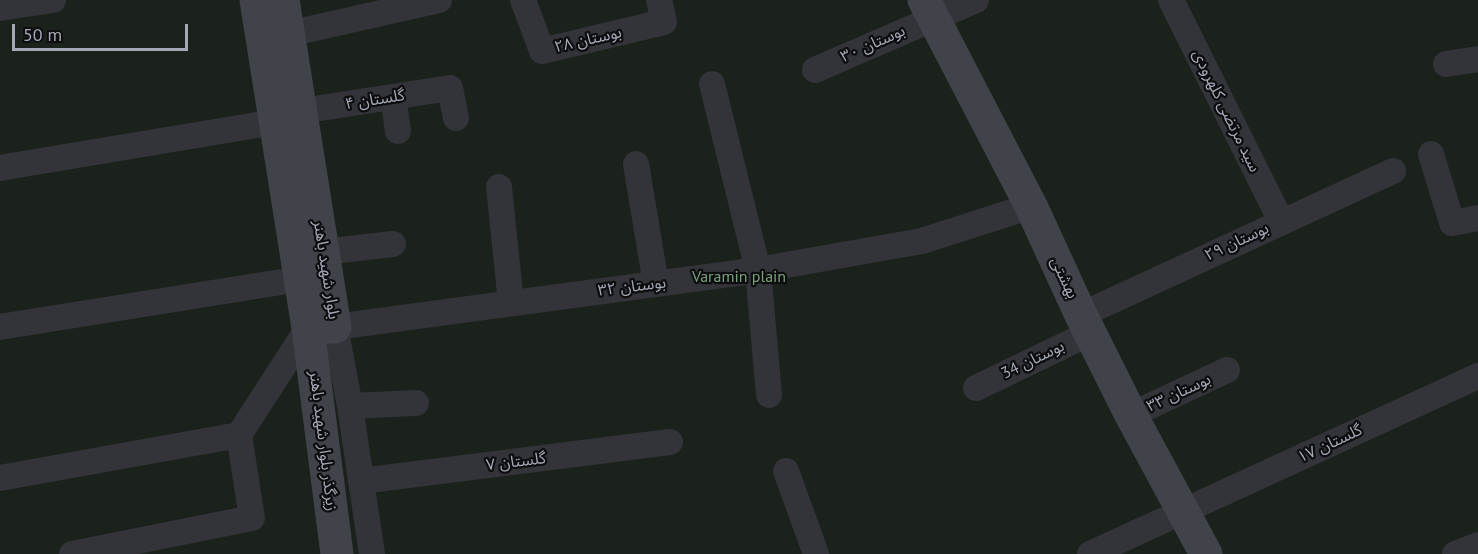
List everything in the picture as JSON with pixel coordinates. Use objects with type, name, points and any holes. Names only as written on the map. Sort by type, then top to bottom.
[{"type":"street","points":[[0,8],[53,0]]},
{"type":"street","name":"بلوار شهید باهنر","points":[[256,0],[323,252],[322,328]]},
{"type":"street","name":"بلوار شهید باهنر","points":[[283,0],[288,34],[288,117],[300,279],[322,328]]},
{"type":"street","points":[[288,34],[439,0]]},
{"type":"street","name":"بوستان ۲۸","points":[[523,0],[542,51],[664,22],[659,0]]},
{"type":"street","name":"بوستان ۳۰","points":[[815,70],[928,9],[976,0]]},
{"type":"street","name":"سید مرتضی کلهرودی","points":[[1171,0],[1281,221]]},
{"type":"street","name":"بهشتی","points":[[928,9],[1031,206],[1085,324],[1131,415],[1206,554]]},
{"type":"street","points":[[1446,64],[1478,59]]},
{"type":"street","points":[[712,84],[758,270],[769,395]]},
{"type":"street","name":"گلستان ۴","points":[[0,168],[450,88],[456,118]]},
{"type":"street","points":[[393,97],[398,131]]},
{"type":"street","points":[[1431,154],[1452,223],[1478,218]]},
{"type":"street","points":[[636,164],[656,284]]},
{"type":"street","name":"بوستان ۲۹","points":[[1085,324],[1281,221],[1393,171]]},
{"type":"street","points":[[499,187],[511,303]]},
{"type":"street","name":"بوستان ۳۲","points":[[322,328],[758,270],[922,242],[1031,206]]},
{"type":"street","points":[[323,252],[393,244]]},
{"type":"street","points":[[0,327],[300,279]]},
{"type":"street","name":"بوستان 34","points":[[976,388],[1085,324]]},
{"type":"street","points":[[322,328],[350,406],[372,554]]},
{"type":"street","points":[[0,478],[239,435],[322,328]]},
{"type":"street","name":"زیرگذر بلوار شهید باهنر","points":[[322,328],[337,554]]},
{"type":"street","name":"بوستان ۳۳","points":[[1131,415],[1227,370]]},
{"type":"street","name":"گلستان ۱۷","points":[[1090,554],[1478,376]]},
{"type":"street","points":[[350,406],[416,403]]},
{"type":"street","points":[[72,554],[252,518],[239,435]]},
{"type":"street","name":"گلستان ۷","points":[[361,481],[670,442]]},
{"type":"street","points":[[786,471],[816,554]]},
{"type":"street","points":[[1455,554],[1478,545]]},
{"type":"green space","name":"Varamin plain","points":[[0,0],[1478,0],[1478,554],[0,554]]}]
